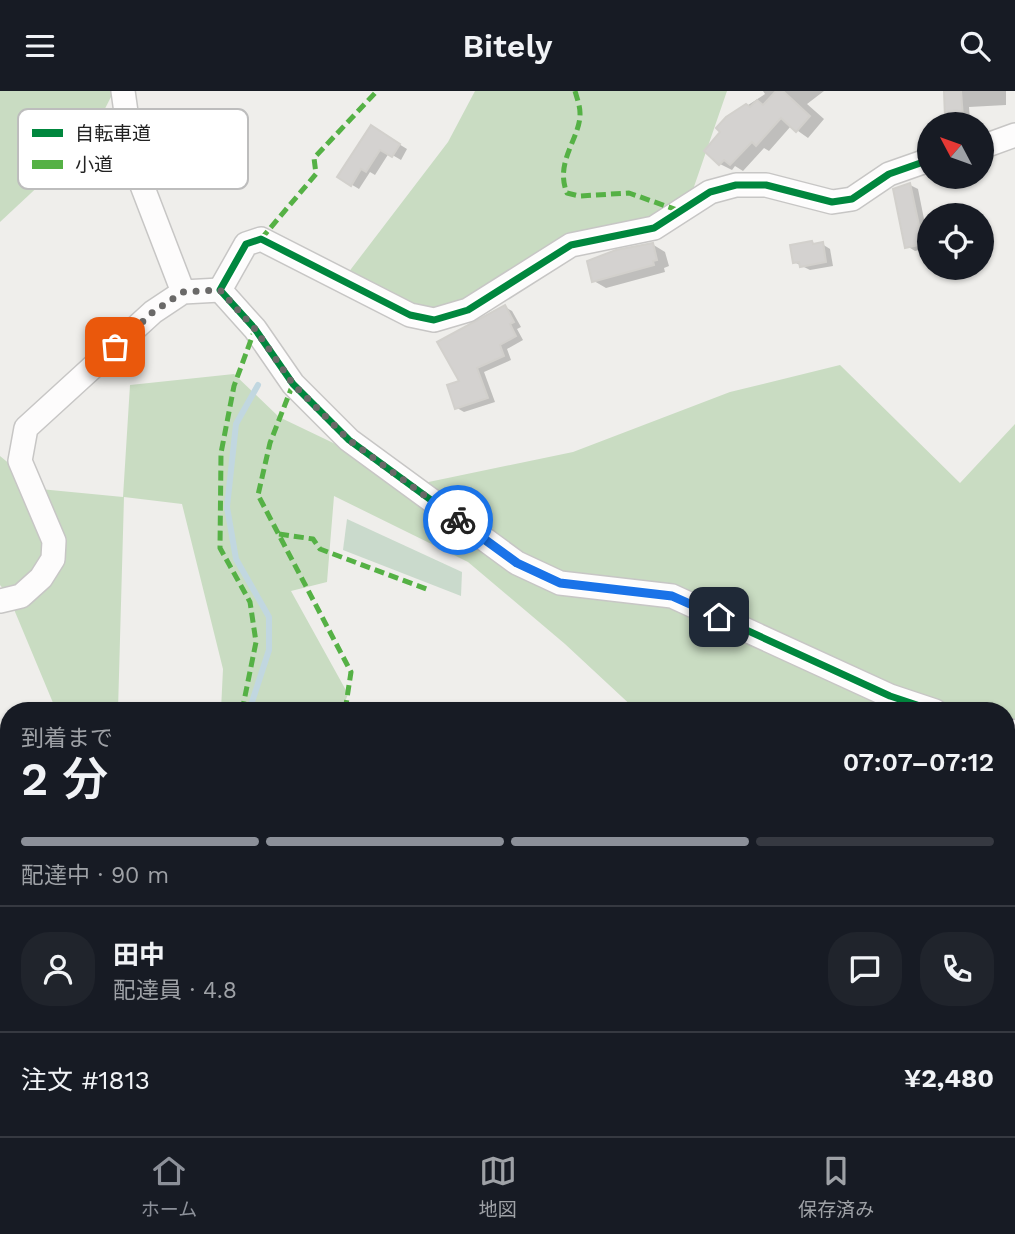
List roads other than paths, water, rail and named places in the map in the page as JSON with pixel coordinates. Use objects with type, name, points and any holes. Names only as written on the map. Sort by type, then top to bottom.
[{"type":"street","points":[[123,91],[126,109]]},
{"type":"street","points":[[994,143],[1015,135]]},
{"type":"street","points":[[220,290],[246,244],[261,239],[411,315],[434,320],[468,310],[571,245],[654,228],[710,192],[736,185],[766,185],[832,202],[852,199],[889,174],[917,164]]},
{"type":"street","points":[[144,189],[183,292]]},
{"type":"street","points":[[0,601],[20,596],[41,578],[52,559],[54,541],[20,461],[26,428],[153,312],[183,292],[220,290]]},
{"type":"street","points":[[220,290],[255,329],[293,384],[349,440],[517,563],[560,583],[672,596],[908,702]]},
{"type":"waterway","points":[[252,702],[269,650],[269,617],[236,559],[227,507],[236,424],[258,385]]}]
